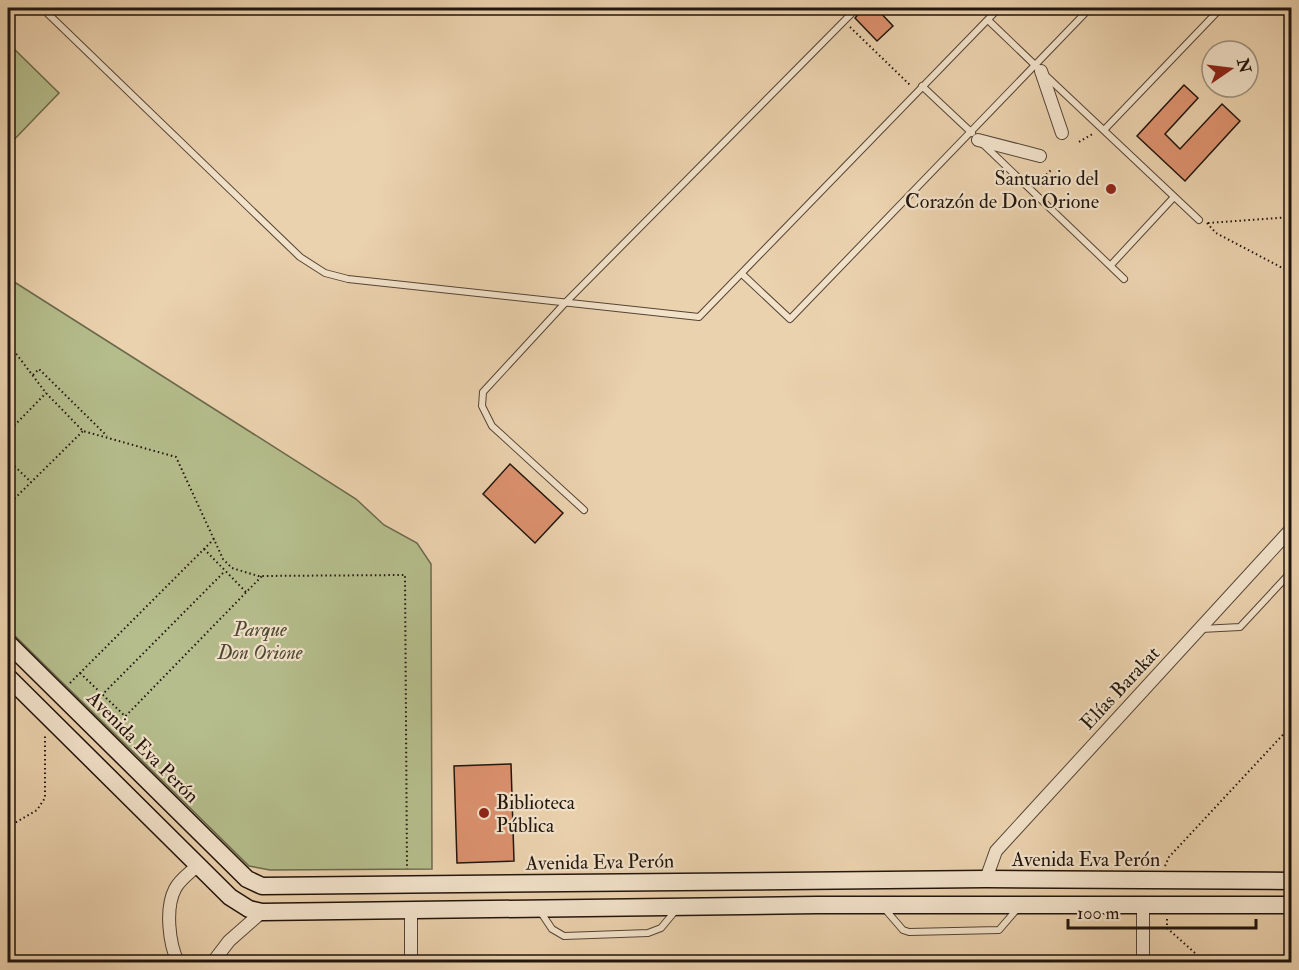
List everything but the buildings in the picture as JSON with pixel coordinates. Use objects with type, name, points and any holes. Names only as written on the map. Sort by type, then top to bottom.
[{"type":"main road","name":"Avenida Eva Perón","points":[[8,643],[254,884],[316,886],[986,879],[1292,880]]},
{"type":"main road","points":[[8,677],[240,904],[262,912],[817,905],[1292,905]]},
{"type":"main road","points":[[1229,906],[1232,879]]},
{"type":"main road","points":[[1059,880],[1062,905]]},
{"type":"main road","points":[[815,881],[817,905]]},
{"type":"main road","points":[[538,908],[539,884]]},
{"type":"main road","points":[[316,886],[318,911]]},
{"type":"street","points":[[1038,68],[1062,133]]},
{"type":"street","points":[[974,136],[1040,156]]},
{"type":"street","name":"Elías Barakat","points":[[986,879],[996,851],[1292,528]]},
{"type":"street","points":[[178,963],[171,943],[172,896],[181,880],[198,865]]},
{"type":"street","points":[[1143,906],[1143,963]]},
{"type":"street","points":[[411,910],[411,963]]},
{"type":"street","points":[[213,963],[229,941],[262,912]]},
{"type":"lane","points":[[42,8],[300,257],[326,273],[348,279],[699,316],[999,8]]},
{"type":"lane","points":[[584,510],[492,426],[485,416],[481,399],[483,392],[566,302],[857,8]]},
{"type":"lane","points":[[742,274],[790,319],[974,136],[1090,8]]},
{"type":"lane","points":[[1104,130],[1221,8]]},
{"type":"lane","points":[[988,20],[1199,220]]},
{"type":"lane","points":[[919,89],[974,136],[1124,279]]},
{"type":"lane","points":[[1111,266],[1174,197]]},
{"type":"lane","points":[[1201,629],[1240,627],[1292,571]]},
{"type":"lane","points":[[882,905],[903,930],[909,932],[999,930],[1021,905]]},
{"type":"lane","points":[[538,908],[552,929],[564,936],[655,932],[678,906]]},
{"type":"path","points":[[844,21],[919,89]]},
{"type":"path","points":[[1078,142],[1087,135],[1104,130]]},
{"type":"path","points":[[1039,197],[1044,177],[1052,169]]},
{"type":"path","points":[[1199,220],[1208,223],[1292,217]]},
{"type":"path","points":[[1208,223],[1216,233],[1292,273]]},
{"type":"path","points":[[8,343],[46,393],[83,431],[176,457],[226,564],[238,571],[262,576],[405,575],[406,885]]},
{"type":"path","points":[[33,375],[39,369],[109,438]]},
{"type":"path","points":[[8,432],[46,393]]},
{"type":"path","points":[[8,505],[83,431]]},
{"type":"path","points":[[8,460],[31,482]]},
{"type":"path","points":[[59,694],[214,539]]},
{"type":"path","points":[[204,549],[246,592]]},
{"type":"path","points":[[81,716],[225,571]]},
{"type":"path","points":[[104,738],[262,576]]},
{"type":"path","points":[[80,673],[125,716]]},
{"type":"path","points":[[8,827],[37,810],[45,798],[45,715]]},
{"type":"path","points":[[1166,880],[1166,865],[1169,857],[1292,725]]},
{"type":"path","points":[[1166,906],[1167,928],[1205,963]]},
{"type":"green space","points":[[8,43],[59,93],[8,146]]},
{"type":"green space","name":"Parque Don Orione","points":[[8,278],[356,499],[384,525],[417,543],[431,564],[432,869],[270,870],[249,866],[8,629]]},
{"type":"place","name":"Santuario del Corazón de Don Orione","points":[[1111,189]]},
{"type":"place","name":"Biblioteca Pública","points":[[484,813]]}]
